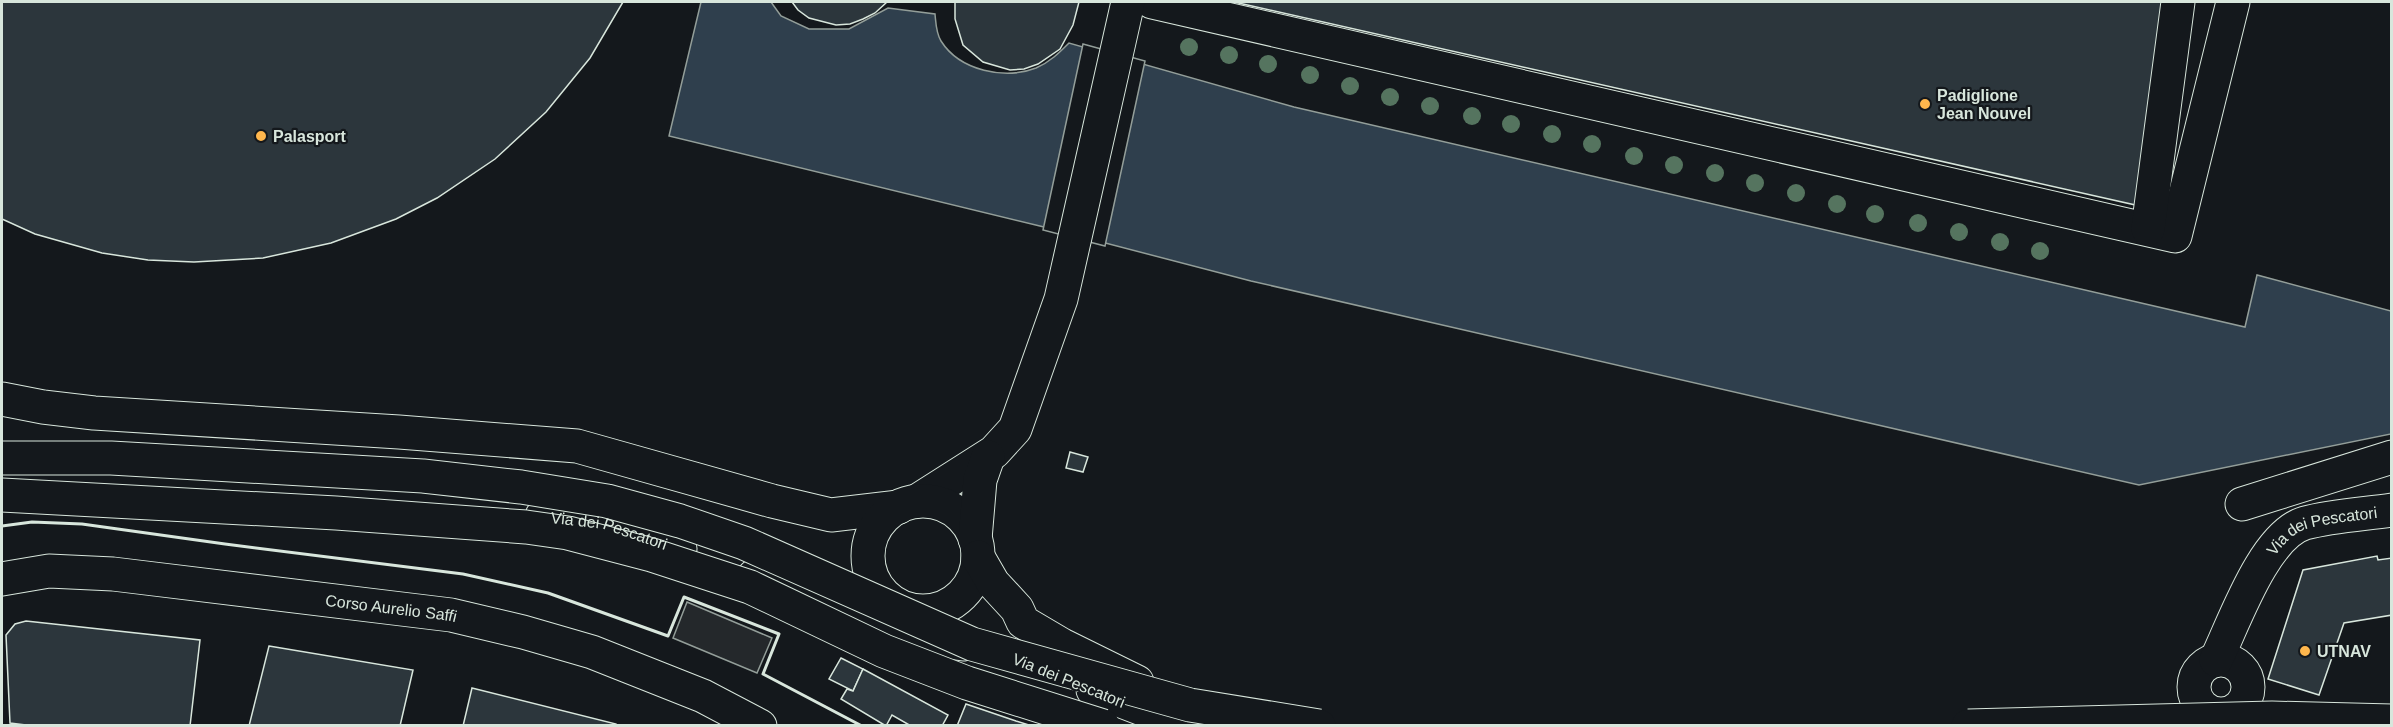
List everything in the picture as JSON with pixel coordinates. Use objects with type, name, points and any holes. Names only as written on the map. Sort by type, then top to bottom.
[{"type":"main road","points":[[2,399],[43,407],[94,412],[577,446],[772,501],[831,515],[908,504],[988,457],[1015,429],[1061,299],[1128,2]]},
{"type":"main road","points":[[1152,2],[2175,236],[2233,2]]},
{"type":"main road","points":[[2148,229],[2178,2]]},
{"type":"main road","points":[[943,607],[959,598],[975,575],[980,480],[988,457]]},
{"type":"main road","points":[[2106,726],[2154,717],[2209,712],[2228,714],[2237,710],[2248,694],[2246,676],[2271,551],[2242,504],[2391,457]]},
{"type":"main road","points":[[2,458],[111,458],[423,476],[521,487],[607,501],[681,521],[744,543],[972,644],[1190,705],[1319,726]]},
{"type":"main road","name":"Via dei Pescatori","points":[[2,504],[100,491],[416,511],[511,513],[605,523],[824,601],[903,636],[989,648],[1186,726]]},
{"type":"main road","points":[[2,495],[359,515],[526,527],[567,533],[652,555],[750,587],[884,651],[967,683],[1103,726]]},
{"type":"main road","name":"Via dei Pescatori","points":[[1023,621],[1017,609],[993,582],[967,523],[953,510],[936,502],[908,504],[884,517],[873,532],[868,550],[873,578],[883,593],[906,608],[925,610],[943,607],[990,611],[1023,621],[1062,645],[1156,692],[1225,722],[1263,726]]},
{"type":"main road","name":"Via dei Pescatori","points":[[2271,551],[2303,524],[2391,510]]},
{"type":"main road","points":[[2216,660],[2271,551]]},
{"type":"main road","name":"Corso Aurelio Saffi","points":[[2,579],[49,571],[113,574],[451,615],[524,632],[592,652],[703,696],[760,726]]},
{"type":"main road","points":[[2154,717],[2194,683],[2201,668],[2216,660],[2234,662],[2246,676]]},
{"type":"main road","points":[[2194,683],[2197,700],[2209,712]]},
{"type":"main road","points":[[1968,726],[2272,718],[2391,721]]},
{"type":"shaded area","points":[[687,602],[772,638],[757,673],[673,638]]},
{"type":"water","points":[[701,2],[771,2],[781,16],[809,29],[849,29],[888,8],[935,14],[938,35],[949,51],[971,66],[984,70],[997,73],[1024,72],[1050,60],[1069,43],[1294,107],[2245,327],[2257,275],[2391,311],[2391,434],[2139,485],[1251,281],[1044,227],[669,136]]},
{"type":"pier","points":[[1083,44],[1145,61],[1105,246],[1043,230]]},
{"type":"building","name":"Palasport","points":[[2,2],[623,2],[590,58],[546,112],[495,159],[437,198],[396,219],[331,243],[263,258],[194,262],[148,260],[102,253],[35,234],[2,219]]},
{"type":"building","points":[[792,2],[887,2],[875,13],[863,19],[850,24],[836,25],[809,18]]},
{"type":"building","points":[[955,2],[1079,2],[1073,25],[1060,49],[1038,64],[1024,69],[1010,70],[983,62],[963,45],[955,19]]},
{"type":"building","name":"Padiglione Jean Nouvel","points":[[1234,2],[2187,2],[2140,206]]},
{"type":"building","points":[[1070,452],[1088,457],[1083,472],[1066,468]]},
{"type":"building","name":"UTNAV","points":[[2377,556],[2378,560],[2392,558],[2392,615],[2344,623],[2319,695],[2268,679],[2303,570]]},
{"type":"building","points":[[26,621],[200,640],[190,726],[34,726],[10,723],[6,635],[15,624]]},
{"type":"building","points":[[269,646],[413,670],[400,726],[249,726]]},
{"type":"building","points":[[841,658],[863,669],[853,691],[829,679]]},
{"type":"building","points":[[863,669],[948,715],[942,726],[911,726],[892,715],[886,726],[841,699],[847,689],[853,691]]},
{"type":"building","points":[[472,688],[616,724],[616,726],[463,726]]},
{"type":"building","points":[[966,704],[1016,721],[1032,726],[957,726]]},
{"type":"wall","points":[[2,526],[32,522],[82,524],[463,574],[548,593],[668,636],[684,597],[779,634],[763,674],[862,726]]},
{"type":"place","name":"Padiglione Jean Nouvel","points":[[1925,104]]},
{"type":"place","name":"Palasport","points":[[261,136]]},
{"type":"place","name":"UTNAV","points":[[2305,651]]}]
